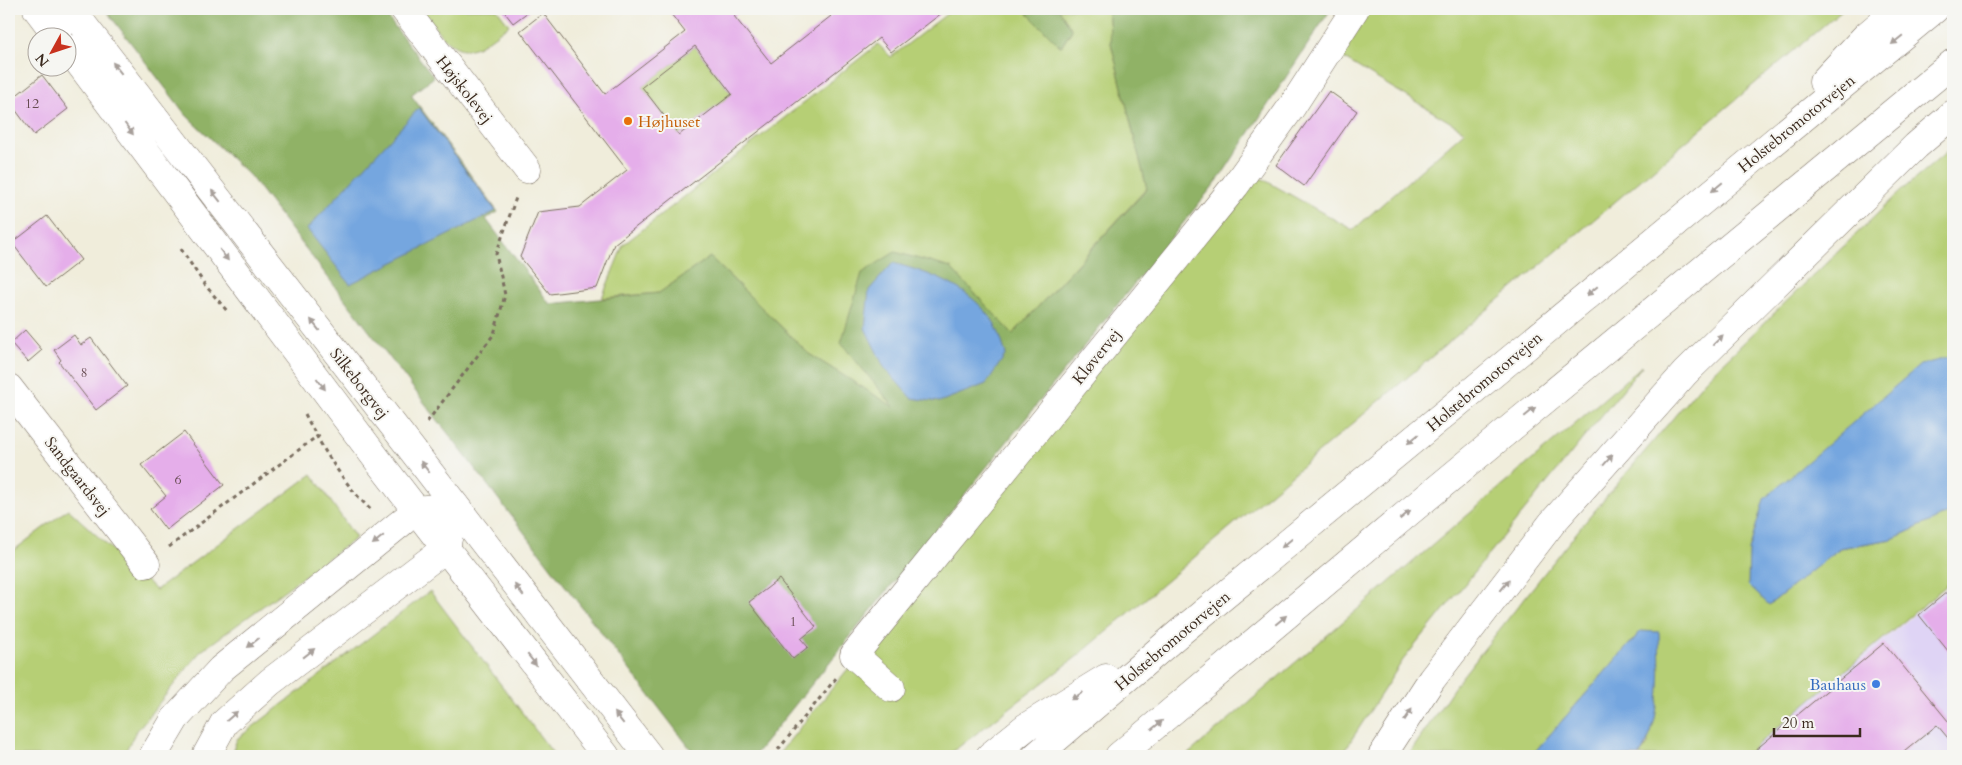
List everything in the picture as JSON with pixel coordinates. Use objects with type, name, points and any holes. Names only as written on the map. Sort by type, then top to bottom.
[{"type":"main road","points":[[37,9],[51,28]]},
{"type":"main road","name":"Silkeborgvej","points":[[71,9],[649,756]]},
{"type":"main road","name":"Højskolevej","points":[[404,9],[527,169]]},
{"type":"main road","name":"Kløvervej","points":[[854,656],[1235,186],[1293,105],[1355,9]]},
{"type":"main road","points":[[1754,156],[1866,36],[1898,9]]},
{"type":"main road","name":"Holstebromotorvejen","points":[[1036,756],[1178,634],[1754,156],[1935,9]]},
{"type":"main road","name":"Silkeborgvej","points":[[78,61],[417,510],[606,756]]},
{"type":"main road","points":[[1119,756],[1409,512],[1953,63]]},
{"type":"main road","points":[[1382,756],[1432,679],[1552,523],[1685,373],[1916,146],[1953,114]]},
{"type":"main road","name":"Sandgaardsvej","points":[[9,388],[146,564]]},
{"type":"main road","points":[[153,756],[174,719],[222,669],[417,510],[455,506],[446,548],[270,682],[224,724],[206,756]]},
{"type":"main road","points":[[990,756],[1026,727],[1178,634]]},
{"type":"main road","points":[[854,656],[891,688]]},
{"type":"path","points":[[424,427],[494,334],[506,295],[496,254],[527,169]]},
{"type":"path","points":[[146,564],[316,437]]},
{"type":"path","points":[[348,485],[352,482]]},
{"type":"path","points":[[773,756],[854,656]]},
{"type":"shaded area","name":"Bauhaus","points":[[1953,583],[1953,756],[1741,756]]},
{"type":"green space","points":[[105,9],[381,9],[434,77],[411,95],[498,212],[486,219],[550,304],[659,293],[710,257],[809,354],[894,407],[841,343],[862,273],[895,252],[951,268],[1013,334],[1147,189],[1111,43],[1108,9],[1331,9],[1221,176],[754,756],[696,756],[250,176],[186,115]]},
{"type":"green space","points":[[421,9],[497,9],[509,25],[479,46],[461,49],[453,45],[439,32]]},
{"type":"green space","points":[[953,9],[1023,9],[1061,47],[1072,30],[1059,9],[1108,9],[1111,43],[1147,188],[1013,334],[950,268],[896,409],[809,354],[710,257],[659,293],[602,298],[623,245],[878,44],[891,57]]},
{"type":"green space","points":[[1023,9],[1059,9],[1072,30],[1061,47]]},
{"type":"green space","points":[[1371,9],[1843,9],[1079,655],[947,756],[777,756],[1252,173],[1353,230],[1465,131],[1341,57]]},
{"type":"green space","points":[[695,46],[732,94],[679,135],[642,87]]},
{"type":"green space","points":[[1953,147],[1953,360],[1950,357],[1769,605],[1840,548],[1892,539],[1953,511],[1953,580],[1744,756],[1639,756],[1648,744],[1641,631],[1531,756],[1408,756],[1457,683],[1581,527],[1706,379],[1903,189]]},
{"type":"green space","points":[[1642,366],[1403,660],[1341,756],[1186,756]]},
{"type":"green space","points":[[312,474],[356,538],[200,652],[135,733],[123,756],[9,756],[9,554],[68,509],[156,590]]},
{"type":"green space","points":[[430,591],[555,756],[231,756],[237,739]]},
{"type":"water","points":[[419,108],[496,211],[350,284],[307,229]]},
{"type":"water","points":[[893,263],[948,283],[961,290],[984,309],[999,332],[1006,354],[986,384],[939,402],[911,398],[884,367],[865,328],[869,290]]},
{"type":"water","points":[[1950,357],[1953,360],[1953,511],[1892,539],[1840,548],[1769,605],[1748,585],[1749,550],[1764,499],[1920,365]]},
{"type":"water","points":[[1641,631],[1659,632],[1660,663],[1656,713],[1647,743],[1639,756],[1531,756]]},
{"type":"building","points":[[502,9],[532,9],[513,23]]},
{"type":"building","points":[[667,9],[710,9],[711,11],[714,9],[744,9],[734,16],[771,63],[831,16],[825,9],[947,9],[891,52],[879,38],[614,244],[597,288],[550,294],[520,257],[538,212],[580,207],[627,170],[520,31],[543,13],[605,94],[685,32]],"holes":[[[695,46],[732,94],[679,135],[642,87]]]},
{"type":"building","points":[[38,78],[44,78],[68,109],[34,135],[9,101]]},
{"type":"building","points":[[1329,91],[1357,111],[1304,186],[1276,165]]},
{"type":"building","points":[[47,216],[81,260],[46,287],[12,243]]},
{"type":"building","points":[[25,330],[42,350],[28,362],[11,343]]},
{"type":"building","points":[[74,335],[81,345],[91,338],[127,386],[96,410],[59,362],[61,360],[54,350]]},
{"type":"building","points":[[184,432],[224,485],[166,530],[150,509],[166,496],[141,465]]},
{"type":"building","points":[[779,579],[816,627],[801,639],[808,647],[793,659],[749,602]]},
{"type":"building","points":[[1953,587],[1953,657],[1919,615]]},
{"type":"building","name":"Bauhaus","points":[[1884,643],[1953,727],[1953,744],[1937,725],[1899,756],[1748,756]]},
{"type":"place","name":"Højhuset","points":[[628,121]]},
{"type":"place","name":"Bauhaus","points":[[1876,684]]}]
